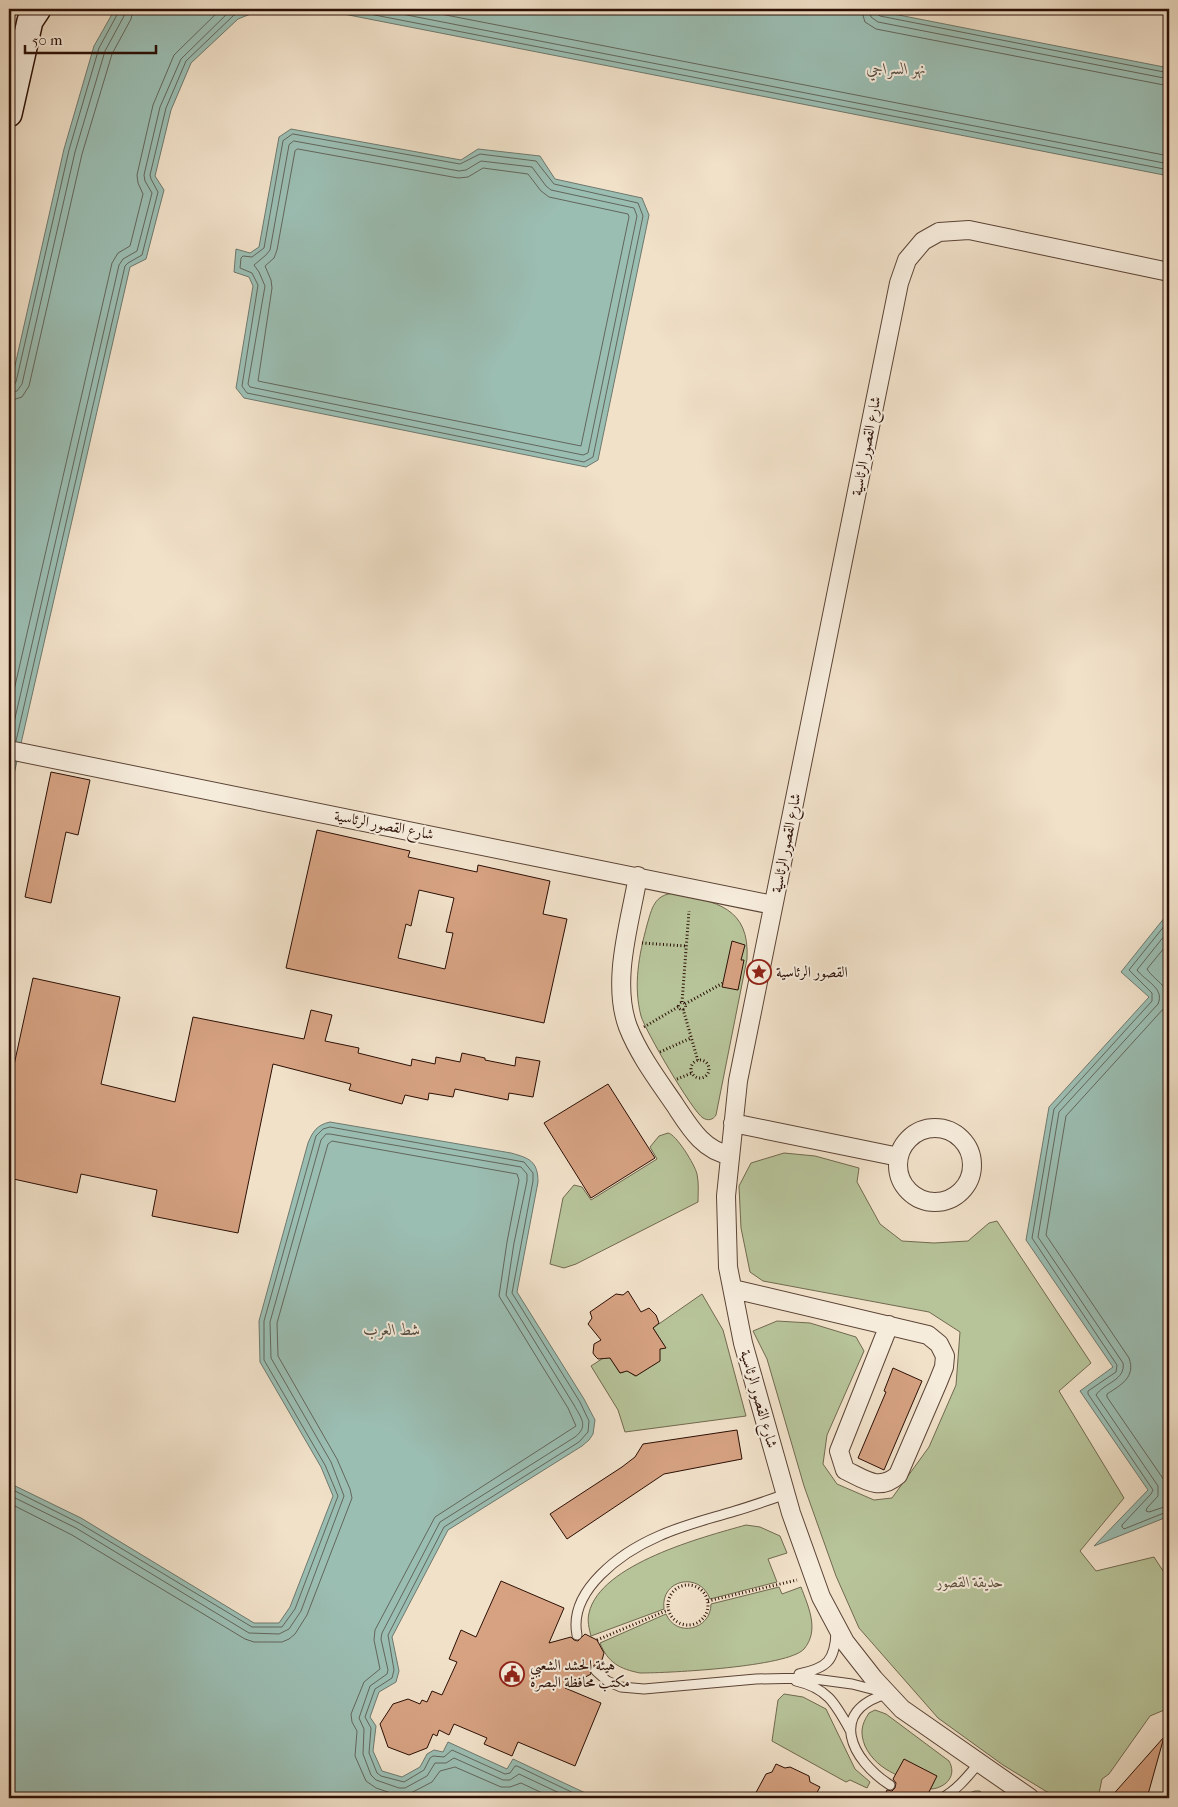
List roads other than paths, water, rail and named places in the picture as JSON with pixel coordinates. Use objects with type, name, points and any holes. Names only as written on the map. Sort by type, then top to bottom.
[{"type":"main road","points":[[9,114],[30,21],[38,9]]},
{"type":"street","name":"شارع القصور الرئاسية","points":[[1021,1796],[979,1763],[902,1709],[874,1679],[845,1642],[821,1597],[786,1494],[743,1343],[728,1267],[726,1196],[733,1123],[738,1081],[897,292],[907,260],[922,241],[939,232],[969,230],[1169,272]]},
{"type":"street","name":"شارع القصور الرئاسية","points":[[9,750],[774,905]]},
{"type":"street","points":[[638,876],[620,976],[622,1007],[631,1034],[644,1059],[697,1136],[716,1152],[730,1155]]},
{"type":"street","points":[[733,1123],[899,1157]]},
{"type":"street","points":[[935,1128],[948,1130],[958,1136],[966,1146],[971,1157],[972,1169],[962,1191],[952,1198],[940,1202],[928,1202],[917,1198],[901,1180],[898,1169],[899,1157],[904,1146],[912,1136],[923,1130],[935,1128]]},
{"type":"street","points":[[733,1289],[889,1325],[928,1335],[939,1344],[944,1356],[944,1367],[898,1475],[890,1483],[881,1484],[870,1482],[845,1470],[839,1451],[889,1325]]},
{"type":"lane","points":[[577,1635],[575,1625],[579,1606],[588,1588],[604,1572],[635,1549],[659,1536],[694,1522],[786,1494]]},
{"type":"lane","points":[[783,1678],[823,1667],[832,1658],[836,1645],[836,1626]]},
{"type":"lane","points":[[596,1671],[607,1681],[621,1687],[644,1689],[783,1678],[807,1678],[843,1683],[888,1694]]},
{"type":"lane","points":[[783,1678],[806,1683],[824,1692],[832,1699],[850,1730],[857,1750],[870,1770],[890,1785]]},
{"type":"lane","points":[[850,1730],[852,1720],[858,1709],[866,1703],[888,1694]]},
{"type":"lane","points":[[942,1798],[951,1794],[979,1763]]},
{"type":"water","points":[[115,9],[263,9],[238,19],[191,63],[171,110],[155,176],[164,190],[146,259],[130,267],[9,796],[9,392],[64,149],[94,46]]},
{"type":"water","name":"نهر السراجي","points":[[318,9],[868,9],[1169,68],[1169,176]]},
{"type":"water","points":[[291,129],[461,160],[478,149],[540,156],[555,179],[642,198],[649,215],[598,460],[586,467],[244,398],[236,388],[253,286],[249,277],[234,272],[236,249],[250,253],[259,247],[279,137]]},
{"type":"water","points":[[1169,912],[1169,1521],[1167,1517],[1094,1546],[1148,1490],[1080,1391],[1113,1367],[1026,1240],[1049,1107],[1149,997],[1121,972]]},
{"type":"water","name":"شط العرب","points":[[330,1122],[511,1153],[527,1159],[534,1165],[538,1175],[538,1182],[517,1292],[584,1399],[595,1420],[593,1434],[582,1446],[448,1530],[392,1637],[399,1671],[396,1682],[379,1692],[370,1717],[376,1726],[373,1751],[382,1771],[402,1777],[420,1767],[427,1754],[434,1750],[443,1752],[448,1742],[507,1769],[513,1759],[596,1798],[9,1798],[9,1483],[81,1518],[254,1623],[279,1623],[290,1607],[333,1496],[321,1467],[260,1362],[259,1321],[308,1143],[316,1129]]},
{"type":"place","name":"القصور الرئاسية","points":[[759,972]]},
{"type":"place","name":"هيئة الحشد الشعبي مكتب محافظة البصرة","points":[[512,1674]]},
{"type":"park label","name":"حديقة القصور","points":[[970,1582]]}]
